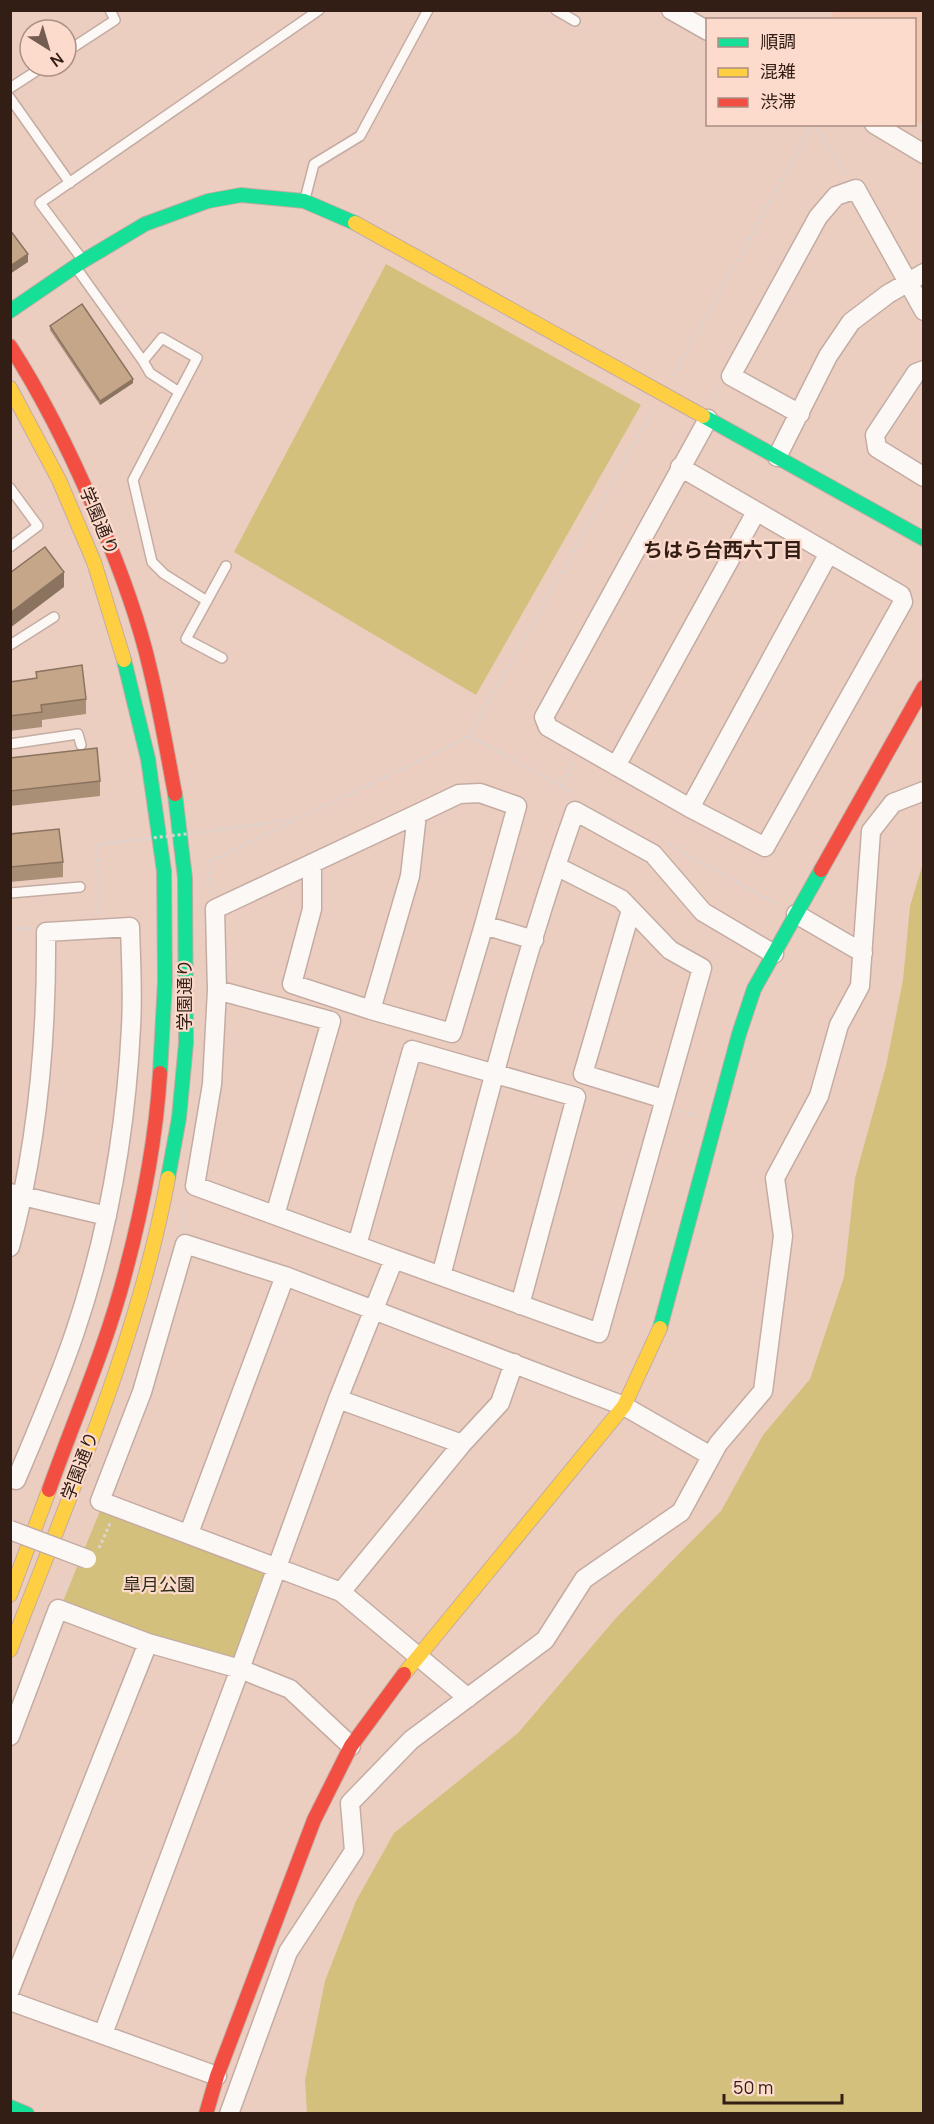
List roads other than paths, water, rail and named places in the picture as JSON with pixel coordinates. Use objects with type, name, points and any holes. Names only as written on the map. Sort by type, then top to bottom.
[{"type":"street","points":[[671,10],[706,30]]},
{"type":"street","points":[[877,126],[924,154]]},
{"type":"street","points":[[800,414],[731,376],[818,218],[836,196],[856,189],[916,277],[924,311]]},
{"type":"street","points":[[10,311],[79,264],[145,224],[208,201],[241,195],[304,201],[357,224],[924,539]]},
{"type":"street","points":[[777,457],[828,356],[850,321],[916,277]]},
{"type":"street","name":"学園通り","points":[[10,345],[30,377],[77,468],[114,555],[150,667],[177,802],[185,878],[186,1043],[179,1118],[167,1184],[146,1275],[125,1349],[10,1650]]},
{"type":"street","points":[[924,370],[916,373],[875,435],[877,448],[924,477]]},
{"type":"street","name":"学園通り","points":[[10,388],[59,480],[89,552],[110,609],[130,678],[148,759],[164,871],[165,981],[157,1113],[150,1163],[126,1271],[105,1340],[10,1595]]},
{"type":"street","points":[[680,467],[902,595],[903,602],[765,847],[690,808],[548,727],[544,717],[705,417]]},
{"type":"street","points":[[616,765],[756,512]]},
{"type":"street","points":[[690,808],[829,553]]},
{"type":"street","points":[[206,2114],[217,2076],[314,1820],[351,1746],[418,1656],[624,1406],[658,1336],[739,1034],[754,989],[924,687]]},
{"type":"street","points":[[230,2114],[288,1952],[354,1851],[350,1803],[411,1740],[545,1640],[584,1579],[681,1512],[718,1444],[763,1391],[783,1236],[775,1178],[819,1096],[839,1025],[860,986],[871,831],[893,803],[924,791]]},
{"type":"street","points":[[312,863],[312,909],[292,984],[452,1033],[517,806],[480,793],[459,794],[312,863],[215,909],[217,990],[212,1084],[195,1186],[599,1333],[702,968],[670,950],[621,899],[555,866]]},
{"type":"street","points":[[441,1276],[494,1075],[555,866],[575,811],[653,854],[703,912],[774,954]]},
{"type":"street","points":[[371,1010],[410,876],[417,814]]},
{"type":"street","points":[[631,909],[583,1074],[664,1099]]},
{"type":"street","points":[[796,914],[862,953]]},
{"type":"street","points":[[484,925],[534,940]]},
{"type":"street","points":[[10,1247],[17,1195],[39,1090],[46,992],[46,932],[130,927],[131,1025],[127,1088],[107,1216],[76,1330],[56,1386],[16,1480],[10,1478]]},
{"type":"street","points":[[217,990],[331,1021],[275,1215]]},
{"type":"street","points":[[357,1245],[412,1050],[576,1097],[520,1305]]},
{"type":"street","points":[[17,1195],[107,1216]]},
{"type":"street","points":[[468,1698],[341,1592],[278,1566],[100,1501],[142,1392],[185,1244],[285,1276],[624,1406],[711,1456]]},
{"type":"street","points":[[103,2034],[240,1670],[338,1399],[394,1259]]},
{"type":"street","points":[[189,1533],[285,1276]]},
{"type":"street","points":[[341,1592],[462,1444],[500,1403],[514,1363]]},
{"type":"street","points":[[338,1399],[462,1444]]},
{"type":"street","points":[[10,1530],[87,1558]]},
{"type":"street","points":[[10,1736],[58,1609],[148,1643],[240,1670],[290,1689],[351,1746]]},
{"type":"street","points":[[10,1990],[148,1643]]},
{"type":"street","points":[[10,2001],[217,2076]]},
{"type":"street","points":[[10,2107],[27,2114]]},
{"type":"lane","points":[[78,43],[115,20],[110,10]]},
{"type":"lane","points":[[179,392],[150,373],[40,203],[319,10]]},
{"type":"lane","points":[[304,201],[314,164],[360,136],[428,10]]},
{"type":"lane","points":[[555,10],[575,21]]},
{"type":"lane","points":[[10,88],[25,78]]},
{"type":"lane","points":[[10,98],[70,183]]},
{"type":"lane","points":[[143,361],[162,338],[197,358],[133,480],[152,562],[164,574],[207,601]]},
{"type":"lane","points":[[10,488],[38,526],[10,547]]},
{"type":"lane","points":[[222,658],[186,639],[226,566]]},
{"type":"lane","points":[[10,645],[54,617]]},
{"type":"lane","points":[[10,744],[78,734],[81,745]]},
{"type":"lane","points":[[10,893],[80,887]]},
{"type":"district","name":"ちはら台西六丁目","points":[[723,550]]},
{"type":"park label","name":"皐月公園","points":[[159,1585]]}]
